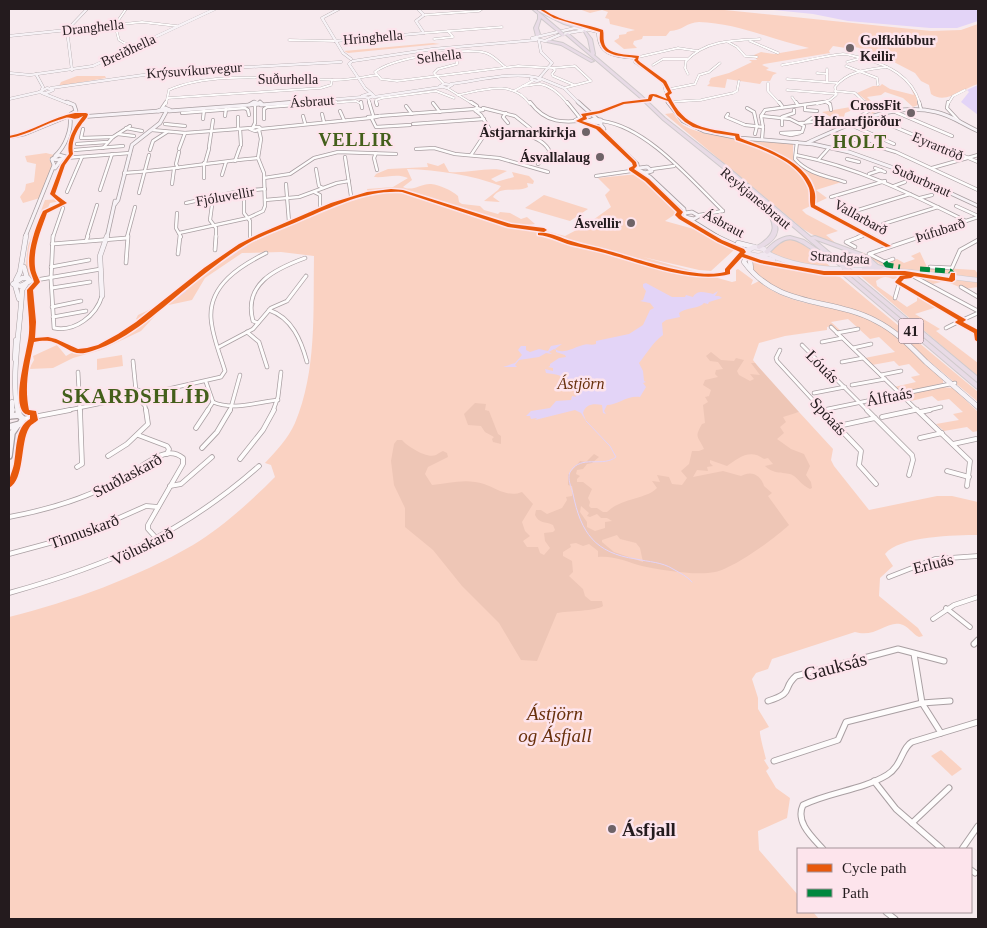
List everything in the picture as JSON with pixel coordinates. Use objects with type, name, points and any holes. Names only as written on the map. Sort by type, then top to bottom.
[{"type":"highway","name":"Reykjanesbraut","points":[[533,9],[538,11],[664,119],[727,169],[978,380]]},
{"type":"highway","points":[[538,11],[584,30],[589,38],[593,54],[612,74]]},
{"type":"highway","points":[[537,35],[536,28],[540,17],[538,11]]},
{"type":"highway","points":[[546,41],[560,43],[581,53],[612,74]]},
{"type":"highway","name":"Reykjanesbraut","points":[[612,74],[662,122],[836,267],[847,271],[978,388]]},
{"type":"highway","points":[[757,247],[770,240],[776,229],[775,221],[766,207]]},
{"type":"highway","points":[[797,228],[830,245],[869,258],[877,268]]},
{"type":"highway","points":[[767,252],[776,241],[787,237],[801,240],[816,250]]},
{"type":"highway","points":[[847,271],[842,260],[850,255],[864,257],[877,268]]},
{"type":"highway","points":[[864,269],[890,270]]},
{"type":"main road","points":[[748,252],[757,247]]},
{"type":"main road","name":"Strandgata","points":[[757,247],[778,258],[802,264],[864,269]]},
{"type":"main road","name":"Strandgata","points":[[748,252],[757,256],[819,269],[877,268],[978,280]]},
{"type":"main road","points":[[757,256],[767,252]]},
{"type":"main road","name":"Strandgata","points":[[890,270],[922,273]]},
{"type":"street","points":[[72,70],[67,30],[87,9]]},
{"type":"street","points":[[126,9],[115,25],[120,42],[137,45]]},
{"type":"street","name":"Breiðhella","points":[[9,73],[41,74],[95,65],[215,9]]},
{"type":"street","name":"Hringhella","points":[[339,9],[322,18],[334,41],[424,33],[415,20],[424,15],[418,9]]},
{"type":"street","points":[[424,15],[479,11],[482,9]]},
{"type":"street","name":"Dranghella","points":[[9,36],[142,22],[177,26]]},
{"type":"street","points":[[424,33],[502,27]]},
{"type":"street","points":[[484,29],[488,34]]},
{"type":"street","points":[[540,43],[559,34],[584,30]]},
{"type":"street","points":[[519,41],[537,35],[584,30],[595,32],[599,47],[605,52],[634,58],[678,48],[698,51]]},
{"type":"street","points":[[434,39],[453,37],[448,31]]},
{"type":"street","points":[[532,37],[540,43],[541,52],[552,63],[540,79]]},
{"type":"street","points":[[653,65],[663,59],[687,59],[698,51],[728,42],[760,39]]},
{"type":"street","points":[[289,40],[334,41],[343,53],[352,60],[433,49],[536,40]]},
{"type":"street","points":[[748,40],[778,54]]},
{"type":"street","points":[[728,42],[737,47],[742,55],[757,57]]},
{"type":"street","name":"Selhella","points":[[376,75],[376,69],[397,62],[472,52],[486,53],[505,68]]},
{"type":"street","points":[[343,53],[345,57],[343,61],[373,95]]},
{"type":"street","points":[[444,84],[434,73],[436,70],[457,64],[449,54]]},
{"type":"street","points":[[782,65],[845,54],[861,58],[887,67],[900,74],[918,96],[921,109]]},
{"type":"street","name":"Suðurbraut","points":[[634,58],[635,62],[661,80],[668,102],[682,120],[694,127],[717,133],[806,143],[832,148],[875,160],[978,206]]},
{"type":"street","points":[[847,62],[861,58]]},
{"type":"street","points":[[687,59],[685,67],[688,74]]},
{"type":"street","points":[[352,60],[348,64],[357,77],[364,96],[368,98],[376,128],[484,119]]},
{"type":"street","name":"Krýsuvíkurvegur","points":[[41,91],[114,78],[179,70],[352,60]]},
{"type":"street","points":[[665,90],[694,84],[699,75],[709,72],[720,63]]},
{"type":"street","name":"Selhella","points":[[357,77],[376,75],[383,80],[397,81],[526,66],[548,68],[575,66],[591,81],[574,85]]},
{"type":"street","points":[[846,66],[878,79],[878,86]]},
{"type":"street","points":[[787,79],[837,83],[861,72],[887,67]]},
{"type":"street","points":[[553,68],[556,70],[552,74],[553,76],[574,85]]},
{"type":"street","points":[[827,69],[827,82]]},
{"type":"street","points":[[817,73],[827,74]]},
{"type":"street","points":[[36,74],[41,84],[51,90],[53,96],[78,106],[79,116],[75,120],[64,148],[65,157]]},
{"type":"street","points":[[38,79],[41,74]]},
{"type":"street","name":"Suðurhella","points":[[168,98],[169,90],[174,86],[195,83],[258,79],[332,80],[357,77]]},
{"type":"street","points":[[377,105],[375,101],[380,99],[444,84],[451,85],[504,78],[540,79],[564,88],[590,114],[601,122],[602,127],[634,158],[651,170]]},
{"type":"street","points":[[514,91],[532,79]]},
{"type":"street","name":"Ásbraut","points":[[540,79],[560,86],[591,121],[637,164],[640,170],[656,182],[684,209],[684,216],[717,237],[748,252],[744,262],[752,272]]},
{"type":"street","points":[[160,110],[166,104],[168,98],[320,88],[331,85],[332,80]]},
{"type":"street","points":[[668,102],[701,100],[733,93],[737,91],[740,82]]},
{"type":"street","points":[[768,82],[768,91],[782,106]]},
{"type":"street","points":[[761,116],[767,109],[826,102],[834,98],[837,83]]},
{"type":"street","points":[[41,84],[41,91]]},
{"type":"street","points":[[524,90],[540,84],[554,90],[580,118],[574,120],[575,123]]},
{"type":"street","points":[[447,88],[451,85]]},
{"type":"street","points":[[564,88],[574,85]]},
{"type":"street","points":[[364,96],[440,86],[458,95],[474,109],[481,110]]},
{"type":"street","points":[[523,86],[529,87]]},
{"type":"street","points":[[458,95],[499,89],[514,91],[523,94],[544,119],[557,123],[613,121],[635,132],[723,211],[689,218]]},
{"type":"street","points":[[787,90],[855,93],[870,107],[870,110],[858,118]]},
{"type":"street","points":[[960,122],[946,108],[946,104],[948,100],[965,90]]},
{"type":"street","points":[[9,99],[41,91],[74,105],[76,110],[70,116]]},
{"type":"street","points":[[368,98],[373,95],[440,91],[454,98]]},
{"type":"street","points":[[252,103],[254,93]]},
{"type":"street","name":"Ásbraut","points":[[261,104],[294,104],[364,96]]},
{"type":"street","name":"Ásbraut","points":[[261,104],[364,96]]},
{"type":"street","points":[[792,96],[798,105]]},
{"type":"street","points":[[332,101],[359,101],[362,108]]},
{"type":"street","points":[[826,102],[830,104],[832,110]]},
{"type":"street","points":[[252,103],[255,106],[255,123],[252,129]]},
{"type":"street","points":[[226,108],[252,103]]},
{"type":"street","points":[[63,208],[52,244],[51,277],[54,328],[63,330],[74,328],[94,311],[102,297],[100,256],[134,142],[160,123],[162,116],[168,110],[252,103],[261,104]]},
{"type":"street","points":[[432,103],[440,112]]},
{"type":"street","points":[[166,104],[168,110]]},
{"type":"street","points":[[255,106],[261,104]]},
{"type":"street","points":[[255,117],[264,118],[264,109],[266,108],[294,104]]},
{"type":"street","points":[[805,105],[805,110],[817,111]]},
{"type":"street","points":[[406,106],[412,114]]},
{"type":"street","points":[[9,137],[24,135],[57,119],[70,116],[226,108],[248,109],[249,115]]},
{"type":"street","points":[[225,116],[226,108]]},
{"type":"street","points":[[747,108],[754,112],[757,126],[755,134]]},
{"type":"street","points":[[182,113],[204,109]]},
{"type":"street","points":[[203,119],[204,109]]},
{"type":"street","points":[[152,130],[184,133],[240,129],[260,130],[363,118],[474,109],[489,109],[506,113],[523,119],[530,128]]},
{"type":"street","points":[[806,143],[871,117],[893,111],[921,109],[941,114],[978,131]]},
{"type":"street","points":[[160,110],[162,116]]},
{"type":"street","points":[[481,110],[488,124],[489,131]]},
{"type":"street","points":[[782,118],[794,113],[794,110]]},
{"type":"street","points":[[340,111],[344,120]]},
{"type":"street","points":[[893,111],[952,136]]},
{"type":"street","points":[[506,113],[503,117],[508,123]]},
{"type":"street","points":[[322,114],[324,122]]},
{"type":"street","points":[[728,114],[726,117],[740,123],[763,127]]},
{"type":"street","points":[[13,283],[21,274],[22,250],[54,166],[54,158],[60,152],[71,123],[70,116]]},
{"type":"street","points":[[303,116],[305,124]]},
{"type":"street","points":[[761,116],[782,118],[800,123],[822,121],[812,118],[806,122]]},
{"type":"street","points":[[761,116],[763,127],[762,139]]},
{"type":"street","points":[[236,161],[240,146],[238,117]]},
{"type":"street","name":"Eyrartröð","points":[[871,117],[978,162]]},
{"type":"street","points":[[782,118],[782,125]]},
{"type":"street","points":[[591,121],[597,119]]},
{"type":"street","points":[[204,178],[213,120]]},
{"type":"street","points":[[172,184],[186,122]]},
{"type":"street","points":[[179,233],[248,218],[263,211],[265,200],[264,178],[263,169],[258,158],[261,139],[260,130],[255,123]]},
{"type":"street","points":[[800,123],[804,128],[800,133],[791,135],[781,133],[790,131],[800,133]]},
{"type":"street","points":[[165,124],[185,126]]},
{"type":"street","points":[[851,125],[894,144]]},
{"type":"street","points":[[101,155],[107,142],[130,126]]},
{"type":"street","points":[[126,128],[142,131]]},
{"type":"street","points":[[83,129],[81,138],[113,137]]},
{"type":"street","points":[[252,129],[260,130]]},
{"type":"street","points":[[471,155],[481,139],[489,131]]},
{"type":"street","points":[[489,131],[536,138],[544,142],[550,148],[550,152],[538,164]]},
{"type":"street","points":[[150,150],[153,141],[167,132]]},
{"type":"street","points":[[832,133],[875,144],[978,190]]},
{"type":"street","points":[[118,134],[134,136]]},
{"type":"street","points":[[78,144],[107,142]]},
{"type":"street","points":[[797,142],[797,162],[805,168],[845,182]]},
{"type":"street","points":[[74,150],[123,146]]},
{"type":"street","points":[[431,148],[431,153]]},
{"type":"street","points":[[416,149],[431,148],[452,153],[499,158],[548,172]]},
{"type":"street","points":[[819,159],[828,149]]},
{"type":"street","points":[[264,178],[288,175],[311,160],[334,152],[352,150],[396,154]]},
{"type":"street","points":[[54,158],[130,153]]},
{"type":"street","points":[[376,153],[374,158],[377,170]]},
{"type":"street","points":[[100,190],[112,154]]},
{"type":"street","points":[[139,192],[149,154]]},
{"type":"street","points":[[796,155],[843,165],[869,174],[966,221]]},
{"type":"street","points":[[932,168],[978,155]]},
{"type":"street","points":[[67,192],[82,156]]},
{"type":"street","points":[[23,419],[18,415],[16,406],[22,290],[28,281],[24,265],[29,238],[56,165],[65,157]]},
{"type":"street","points":[[54,158],[60,160]]},
{"type":"street","points":[[124,173],[176,169],[205,163],[258,158]]},
{"type":"street","points":[[344,158],[351,196]]},
{"type":"street","points":[[843,165],[848,160],[859,162]]},
{"type":"street","points":[[222,176],[226,162]]},
{"type":"street","points":[[596,176],[674,166]]},
{"type":"street","points":[[640,170],[647,167]]},
{"type":"street","points":[[875,168],[885,172]]},
{"type":"street","points":[[316,169],[319,186],[323,188]]},
{"type":"street","name":"Ásbraut","points":[[651,170],[652,176],[680,203],[694,212],[698,216],[700,223],[713,232],[757,247]]},
{"type":"street","points":[[869,174],[881,170]]},
{"type":"street","points":[[265,200],[288,199],[349,181]]},
{"type":"street","points":[[830,197],[885,181]]},
{"type":"street","points":[[894,186],[904,181],[909,184]]},
{"type":"street","points":[[286,184],[289,222]]},
{"type":"street","name":"Fjóluvellir","points":[[186,203],[240,191],[265,189]]},
{"type":"street","points":[[314,192],[320,195],[320,208]]},
{"type":"street","points":[[920,198],[934,196],[927,192]]},
{"type":"street","points":[[855,211],[910,194]]},
{"type":"street","points":[[244,199],[244,213],[248,218],[250,238]]},
{"type":"street","points":[[86,241],[96,205]]},
{"type":"street","points":[[212,205],[210,220],[216,228],[215,250]]},
{"type":"street","points":[[956,206],[978,217]]},
{"type":"street","points":[[126,263],[127,238],[135,207]]},
{"type":"street","points":[[883,224],[938,207]]},
{"type":"street","name":"Vallarbarð","points":[[822,210],[888,246]]},
{"type":"street","points":[[685,213],[694,212]]},
{"type":"street","points":[[177,213],[176,228],[181,237],[178,254]]},
{"type":"street","name":"Þúfubarð","points":[[893,259],[885,262],[869,254],[978,217]]},
{"type":"street","name":"Vallarbarð","points":[[855,247],[846,242],[867,234]]},
{"type":"street","points":[[52,244],[127,238]]},
{"type":"street","points":[[930,267],[952,268],[958,252],[968,244],[978,240]]},
{"type":"street","points":[[9,456],[12,433],[23,419],[127,398],[132,401],[140,400],[146,394],[219,378],[225,372],[211,320],[211,306],[214,297],[231,275],[247,263],[266,253]]},
{"type":"street","name":"Ásbraut","points":[[752,272],[750,260],[757,256]]},
{"type":"street","points":[[258,323],[253,321],[250,309],[252,297],[257,288],[277,270],[305,258]]},
{"type":"street","points":[[51,267],[89,260]]},
{"type":"street","points":[[13,283],[101,269]]},
{"type":"street","points":[[752,272],[771,288],[787,296],[873,319],[891,330],[978,406]]},
{"type":"street","points":[[218,348],[247,332],[269,310],[287,300],[306,276]]},
{"type":"street","points":[[895,298],[901,277],[911,276],[978,312]]},
{"type":"street","points":[[13,283],[28,281]]},
{"type":"street","points":[[52,288],[90,282]]},
{"type":"street","points":[[13,283],[18,292],[19,301],[12,409],[9,416],[18,415]]},
{"type":"street","points":[[960,287],[978,297]]},
{"type":"street","points":[[52,307],[81,301]]},
{"type":"street","points":[[269,310],[280,314],[292,329],[301,343],[307,362]]},
{"type":"street","points":[[53,317],[86,311]]},
{"type":"street","points":[[946,328],[978,312]]},
{"type":"street","points":[[958,322],[977,333],[978,340]]},
{"type":"street","points":[[831,327],[970,461],[967,486]]},
{"type":"street","points":[[837,333],[858,329]]},
{"type":"street","points":[[247,332],[255,336],[267,367]]},
{"type":"street","points":[[822,342],[842,338]]},
{"type":"street","points":[[852,348],[871,344]]},
{"type":"street","name":"Lóuás","points":[[802,345],[912,455],[913,460],[909,475]]},
{"type":"street","name":"Spóaás","points":[[780,350],[776,359],[861,451],[859,465],[876,484]]},
{"type":"street","points":[[842,362],[863,358]]},
{"type":"street","points":[[133,361],[136,390]]},
{"type":"street","points":[[881,375],[901,371]]},
{"type":"street","points":[[77,467],[82,464],[78,372]]},
{"type":"street","points":[[240,459],[264,429],[278,400],[281,372]]},
{"type":"street","points":[[202,448],[220,430],[233,406],[240,375]]},
{"type":"street","points":[[852,385],[885,379]]},
{"type":"street","points":[[206,382],[213,402],[221,406],[278,400]]},
{"type":"street","name":"Álftaás","points":[[822,410],[953,384]]},
{"type":"street","name":"Lóuás","points":[[814,393],[844,387]]},
{"type":"street","points":[[127,398],[130,393],[136,390],[143,391],[146,394]]},
{"type":"street","points":[[108,456],[138,435],[149,421],[145,406],[140,400]]},
{"type":"street","points":[[196,428],[213,402]]},
{"type":"street","points":[[882,417],[941,407]]},
{"type":"street","points":[[843,425],[875,418]]},
{"type":"street","points":[[9,427],[17,425]]},
{"type":"street","points":[[920,438],[942,433]]},
{"type":"street","points":[[138,435],[166,446],[168,449],[167,454]]},
{"type":"street","points":[[953,444],[976,439]]},
{"type":"street","name":"Stuðlaskarð","points":[[9,517],[44,510],[90,495],[119,481],[161,456],[167,454],[180,456],[184,462],[148,527],[157,540]]},
{"type":"street","points":[[170,486],[181,484],[212,457]]},
{"type":"street","name":"Völuskarð","points":[[9,593],[78,574],[122,557],[157,540],[210,508],[258,466]]},
{"type":"street","points":[[947,471],[969,477]]},
{"type":"street","name":"Tinnuskarð","points":[[9,554],[83,534],[146,506],[158,506]]},
{"type":"street","name":"Erluás","points":[[889,577],[936,560],[978,556]]},
{"type":"street","points":[[933,618],[946,608],[978,597]]},
{"type":"street","points":[[946,608],[970,627]]},
{"type":"street","name":"Gauksás","points":[[768,701],[786,696],[789,691],[790,681],[796,676],[902,648],[914,654],[944,661]]},
{"type":"street","points":[[914,654],[922,703],[941,733]]},
{"type":"street","points":[[774,762],[838,740],[846,722],[922,703],[950,701]]},
{"type":"street","points":[[822,848],[800,818],[800,808],[803,804],[874,781],[894,771],[908,744],[978,722]]},
{"type":"street","points":[[874,781],[887,800],[941,848]]},
{"type":"street","points":[[912,823],[949,788]]},
{"type":"street","points":[[963,848],[978,826]]},
{"type":"green space","points":[[579,9],[715,9],[931,31],[961,30],[978,24],[978,84],[949,97],[937,97],[931,94],[929,85],[921,81],[915,73],[890,60],[863,54],[858,50],[860,48],[854,47],[852,49],[833,46],[829,51],[830,53],[762,65],[769,68],[766,70],[777,73],[773,75],[770,81],[762,81],[760,84],[727,79],[725,88],[707,86],[711,78],[729,73],[752,62],[749,60],[757,60],[754,55],[761,52],[774,54],[809,48],[727,25],[699,22],[670,31],[666,36],[643,36],[642,39],[634,41],[633,44],[637,48],[624,49],[614,41],[619,38],[619,35],[635,30],[610,24],[609,19],[605,18],[608,12],[602,10],[590,13]]},
{"type":"green space","points":[[433,43],[440,44],[348,53],[344,51]]},
{"type":"green space","points":[[77,76],[105,76],[106,78],[59,86],[61,82]]},
{"type":"green space","points":[[882,84],[890,89],[914,95],[909,84],[917,96],[918,105],[913,107],[903,98],[885,92],[881,95],[867,97],[880,110],[864,118],[876,108],[857,93]]},
{"type":"green space","points":[[856,106],[855,109],[845,113],[844,117],[848,120],[859,120],[834,130],[830,128],[838,125],[840,122],[822,112]]},
{"type":"green space","points":[[673,113],[683,125],[693,130],[720,136],[793,143],[793,160],[798,164],[817,174],[845,181],[816,190],[827,198],[802,210],[838,231],[826,235],[838,245],[864,253],[882,262],[897,259],[904,263],[915,259],[911,256],[920,252],[927,267],[975,270],[978,274],[978,279],[891,270],[871,258],[826,241],[803,229],[665,114]]},
{"type":"green space","points":[[46,153],[54,155],[49,159],[53,165],[40,198],[23,203],[20,197],[25,190],[26,184],[34,182],[36,164],[27,162],[25,156]]},
{"type":"green space","name":"Ástjörn og Ásfjall","points":[[427,163],[438,166],[444,163],[449,172],[493,169],[507,171],[491,179],[496,182],[514,177],[512,172],[529,176],[534,181],[533,184],[527,183],[528,187],[496,193],[493,197],[500,202],[484,201],[501,186],[455,174],[407,169],[412,180],[403,187],[410,188],[428,184],[438,185],[458,196],[459,202],[462,204],[480,206],[484,210],[498,214],[500,212],[510,213],[521,219],[527,217],[535,224],[527,226],[565,236],[586,225],[611,207],[605,195],[610,190],[598,178],[642,175],[677,213],[665,221],[701,231],[735,249],[711,271],[643,257],[732,282],[736,281],[736,270],[738,269],[753,280],[751,285],[759,281],[770,289],[794,300],[861,316],[873,321],[894,335],[943,379],[943,383],[899,392],[894,387],[916,382],[911,377],[920,375],[909,364],[899,366],[894,361],[872,365],[865,358],[895,352],[879,337],[870,339],[848,319],[831,322],[841,331],[837,332],[832,326],[827,327],[827,330],[785,336],[759,343],[753,360],[793,413],[799,412],[833,449],[831,460],[834,466],[869,510],[937,496],[952,496],[978,502],[978,535],[943,536],[915,540],[902,543],[885,554],[893,566],[880,578],[879,596],[918,628],[923,636],[919,637],[906,626],[900,624],[890,625],[869,633],[855,632],[772,659],[768,669],[756,673],[752,679],[758,698],[758,709],[769,727],[760,731],[766,759],[764,760],[769,768],[766,771],[776,788],[790,798],[787,818],[758,831],[759,850],[797,894],[797,913],[814,913],[819,919],[9,919],[9,617],[80,596],[126,578],[171,557],[193,545],[226,522],[275,477],[271,465],[265,463],[292,429],[307,383],[312,341],[314,256],[281,252],[242,253],[205,278],[192,300],[164,306],[141,331],[101,350],[73,358],[53,368],[29,369],[34,360],[33,356],[57,345],[66,356],[113,338],[141,322],[136,319],[138,315],[153,308],[232,250],[331,206],[368,194],[367,189],[393,187],[408,178],[395,176],[374,177],[376,174],[388,169],[428,167]]},
{"type":"green space","points":[[544,195],[588,209],[570,221],[525,208]]},
{"type":"green space","points":[[60,199],[61,201],[50,203],[44,212],[38,228],[30,255],[30,263],[35,279],[32,279],[25,271],[28,246],[45,200]]},
{"type":"green space","points":[[782,239],[795,239],[801,242],[831,267],[805,264],[772,255],[770,252]]},
{"type":"green space","points":[[755,257],[840,277],[978,392],[978,402],[880,320],[847,309],[794,296],[778,289],[764,280],[752,268],[752,259]]},
{"type":"green space","points":[[856,272],[893,273],[898,278],[883,277],[876,281],[877,286],[907,307],[917,301],[917,295],[937,307],[915,314],[940,329],[936,331],[978,363],[978,377]]},
{"type":"green space","points":[[922,276],[978,281],[978,287],[964,289],[945,281],[933,284],[921,278]]},
{"type":"green space","points":[[122,355],[123,366],[97,370],[97,359]]},
{"type":"green space","points":[[942,387],[953,388],[978,412],[978,431],[973,432],[967,427],[944,431],[936,424],[959,420],[953,414],[963,412],[949,399],[938,401],[932,396],[911,401],[905,395]]},
{"type":"green space","points":[[941,750],[962,769],[952,776],[931,756]]},
{"type":"shaded area","points":[[764,9],[978,9],[978,21],[957,28],[930,28],[848,21],[813,14]]},
{"type":"shaded area","points":[[978,85],[978,115],[961,102],[969,92],[967,90]]},
{"type":"shaded area","name":"Ástjörn","points":[[646,283],[672,297],[685,297],[686,295],[693,297],[700,292],[713,294],[718,291],[715,296],[722,298],[682,311],[679,313],[680,317],[666,320],[662,323],[663,335],[653,344],[639,363],[643,371],[644,381],[646,382],[643,383],[646,387],[640,397],[631,397],[607,405],[604,411],[606,414],[603,413],[602,405],[590,405],[583,413],[586,421],[581,413],[575,410],[535,420],[537,418],[531,419],[530,416],[526,416],[531,411],[550,408],[556,401],[571,400],[572,396],[576,397],[575,394],[577,393],[576,389],[570,385],[574,384],[568,379],[546,373],[545,369],[553,371],[553,368],[548,367],[550,364],[559,358],[566,357],[554,349],[549,352],[552,354],[546,353],[539,357],[519,360],[515,365],[517,367],[503,367],[515,363],[522,355],[518,350],[521,346],[526,346],[526,350],[530,352],[539,349],[548,351],[551,346],[562,344],[555,349],[565,351],[585,344],[596,344],[596,341],[629,334],[643,325],[650,310],[654,308],[650,303],[640,301],[643,300],[646,291],[643,284]]},
{"type":"shaded area","points":[[711,352],[721,360],[734,361],[736,358],[744,360],[737,371],[739,375],[750,381],[754,379],[750,374],[760,375],[751,363],[755,363],[799,412],[783,417],[786,422],[780,427],[784,433],[777,439],[791,449],[804,454],[810,466],[806,475],[811,482],[812,488],[807,487],[794,476],[769,469],[765,466],[773,464],[768,458],[764,459],[754,454],[744,455],[727,466],[710,460],[713,466],[707,467],[708,471],[697,470],[693,477],[723,471],[741,476],[748,473],[758,476],[764,486],[772,493],[768,496],[789,525],[774,538],[743,559],[723,569],[707,573],[668,571],[614,558],[598,557],[598,551],[589,544],[583,546],[576,543],[570,544],[571,547],[563,552],[563,556],[572,561],[573,572],[569,576],[583,589],[585,596],[591,601],[602,601],[603,606],[588,610],[557,613],[537,661],[521,660],[499,623],[462,586],[433,550],[405,527],[405,508],[394,485],[391,461],[394,444],[397,440],[402,440],[423,454],[432,456],[443,451],[447,453],[448,457],[428,467],[425,474],[432,485],[471,481],[484,484],[502,492],[517,494],[522,492],[533,504],[522,522],[525,531],[530,536],[523,541],[527,547],[538,547],[540,553],[544,555],[550,548],[545,541],[544,533],[555,530],[553,525],[538,520],[535,515],[536,510],[541,510],[547,514],[562,508],[567,500],[566,497],[572,496],[573,491],[572,486],[568,485],[568,475],[580,461],[586,462],[594,454],[599,457],[592,463],[587,464],[583,469],[577,470],[576,474],[580,476],[577,482],[583,482],[592,489],[588,498],[589,506],[603,512],[653,492],[657,488],[652,481],[660,482],[657,475],[669,477],[672,484],[682,485],[687,478],[681,471],[689,464],[692,451],[704,449],[698,432],[702,424],[705,423],[703,405],[708,402],[705,397],[709,396],[711,390],[703,385],[705,380],[718,377],[715,374],[716,370],[723,369],[718,362],[710,361],[706,356]],"holes":[[[581,506],[589,513],[587,516],[590,517],[597,514],[601,518],[607,518],[612,521],[605,522],[605,528],[595,531],[587,527],[587,522],[580,512]],[[617,535],[620,539],[636,543],[640,548],[643,562],[614,552],[602,542],[602,540]]]},
{"type":"shaded area","points":[[475,403],[486,404],[485,410],[489,411],[498,434],[501,436],[501,444],[493,442],[492,439],[494,437],[485,432],[481,426],[468,425],[464,414]]},
{"type":"waterway","points":[[239,250],[247,246]]},
{"type":"waterway","points":[[212,268],[237,252]]},
{"type":"waterway","points":[[170,303],[186,291]]},
{"type":"waterway","points":[[586,421],[610,446],[616,457],[611,460],[578,464],[569,474],[576,508],[586,530],[592,539],[610,552],[664,565],[692,582]]},
{"type":"marked path","points":[[885,262],[887,265],[900,267]]},
{"type":"marked path","points":[[920,269],[950,271],[953,274]]},
{"type":"cycle path","points":[[541,9],[563,20],[602,31],[602,43],[607,50],[612,53],[638,57],[636,60],[639,63],[665,82],[670,93],[667,94],[672,105],[686,121],[704,129],[737,135],[738,139],[771,152],[792,164],[807,180],[812,190],[813,206],[888,246]]},
{"type":"cycle path","points":[[540,234],[548,234],[559,239],[676,271],[707,275],[728,273],[727,270],[743,252],[742,250],[720,241],[681,218],[678,215],[680,212],[647,180],[631,169],[635,166],[634,163],[598,128],[578,121],[585,118],[583,115],[600,112],[623,103],[650,100],[651,95],[669,100]]},
{"type":"cycle path","points":[[9,137],[18,136],[57,119],[75,114],[82,115],[76,118],[69,116]]},
{"type":"cycle path","points":[[9,485],[18,464],[22,435],[25,428],[34,420],[34,413],[26,411],[23,385],[32,335],[30,290],[37,282],[32,269],[36,235],[45,212],[64,203],[52,194],[63,165],[71,154],[70,146],[74,135],[79,124],[85,118],[86,114],[81,114]]},
{"type":"cycle path","points":[[31,340],[54,340],[70,349],[78,351],[100,346],[120,336],[241,245],[333,204],[367,193],[391,190],[403,191],[510,226],[544,230]]},
{"type":"cycle path","points":[[740,254],[760,261],[824,273],[905,273],[952,280],[953,274]]},
{"type":"cycle path","points":[[911,276],[902,277],[898,282],[963,320],[958,322],[977,332],[978,340]]},
{"type":"place","name":"Golfklúbbur Keilir","points":[[850,48]]},
{"type":"place","name":"CrossFit Hafnarfjörður","points":[[911,113]]},
{"type":"place","name":"Ástjarnarkirkja","points":[[586,132]]},
{"type":"place","name":"Ásvallalaug","points":[[600,157]]},
{"type":"place","name":"Ásvellir","points":[[631,223]]},
{"type":"place","name":"Ásfjall","points":[[612,829]]},
{"type":"district","name":"VELLIR","points":[[356,140]]},
{"type":"district","name":"HOLT","points":[[860,142]]},
{"type":"district","name":"SKARÐSHLÍÐ","points":[[136,396]]}]
